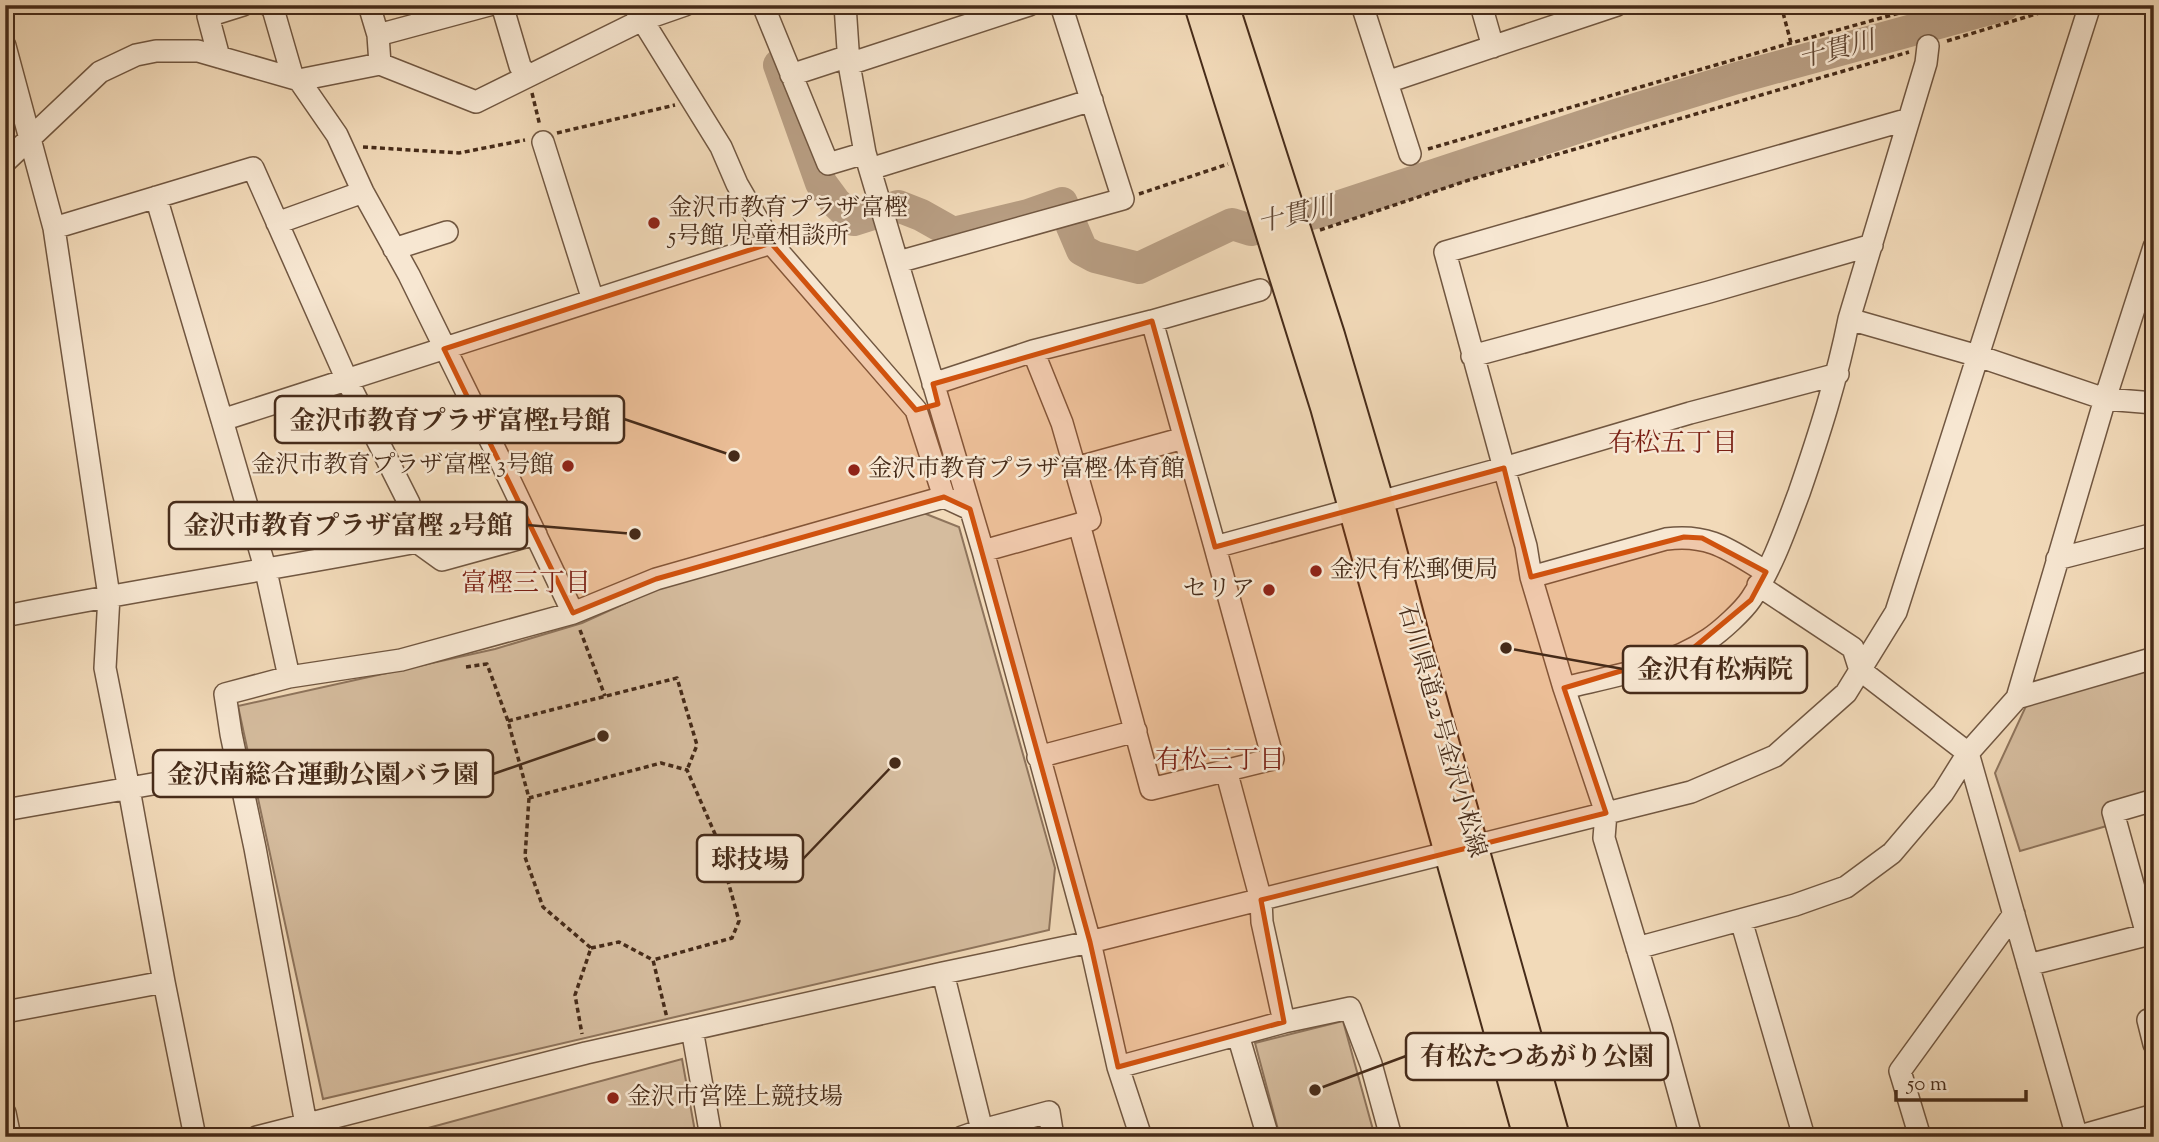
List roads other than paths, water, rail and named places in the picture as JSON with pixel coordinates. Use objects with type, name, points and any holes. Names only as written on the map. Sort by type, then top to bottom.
[{"type":"main road","name":"石川県道22号金沢小松線","points":[[1199,5],[1283,224]]},
{"type":"main road","name":"石川県道22号金沢小松線","points":[[1224,5],[1283,224],[1325,407],[1366,505],[1462,850],[1555,1137]]},
{"type":"main road","name":"石川県道22号金沢小松線","points":[[1462,850],[1528,1137]]},
{"type":"street","points":[[219,57],[208,16],[243,5]]},
{"type":"street","points":[[268,5],[273,9],[296,79],[337,135],[363,192],[409,275],[573,613]]},
{"type":"street","points":[[369,5],[378,35],[380,64]]},
{"type":"street","points":[[378,35],[489,5]]},
{"type":"street","points":[[502,5],[520,66],[528,76]]},
{"type":"street","points":[[5,162],[100,72],[136,55],[156,51],[198,51],[296,79],[380,64],[476,102],[528,76],[637,13],[685,5]]},
{"type":"street","points":[[763,5],[828,164],[868,161],[1092,100]]},
{"type":"street","points":[[845,5],[849,60],[868,161],[983,551],[1090,943],[1118,1068],[1141,1137]]},
{"type":"street","points":[[792,75],[1029,5]]},
{"type":"street","points":[[898,262],[1123,199],[1061,5]]},
{"type":"street","points":[[1362,5],[1410,154]]},
{"type":"street","points":[[1481,5],[1493,47]]},
{"type":"street","points":[[1387,82],[1617,5]]},
{"type":"street","points":[[257,1137],[306,1130],[586,1053],[943,972],[1090,943],[1462,850],[1691,792],[1774,756],[1846,693],[1896,612],[2085,7]]},
{"type":"street","points":[[637,13],[720,147],[737,184],[771,243],[916,410],[944,497]]},
{"type":"street","points":[[5,46],[54,228],[109,596],[105,668],[195,1137]]},
{"type":"street","points":[[1564,688],[1660,664],[1712,638],[1751,600],[1774,560],[1838,374],[1849,319],[1926,63],[1927,46]]},
{"type":"street","points":[[1691,1137],[1604,838],[1605,813],[1531,577],[1526,546],[1445,252],[1909,119]]},
{"type":"street","points":[[542,139],[593,300]]},
{"type":"street","points":[[54,228],[253,168],[347,380],[409,503],[417,542],[442,559],[536,534]]},
{"type":"street","points":[[278,223],[363,192]]},
{"type":"street","points":[[156,197],[266,571],[289,677]]},
{"type":"street","points":[[394,249],[447,232]]},
{"type":"street","points":[[222,420],[771,243]]},
{"type":"street","points":[[1472,356],[1872,245]]},
{"type":"street","points":[[1637,948],[1795,905],[1846,887],[1892,853],[1943,793],[1968,753],[2017,698],[2105,399],[2154,247]]},
{"type":"street","points":[[916,410],[935,394],[1033,352],[1260,290]]},
{"type":"street","points":[[1849,319],[1978,356],[2105,399],[2154,403]]},
{"type":"street","points":[[1079,524],[1151,789],[1273,759],[1152,321]]},
{"type":"street","points":[[983,551],[1090,520],[1062,423],[1033,352]]},
{"type":"street","points":[[1215,547],[1838,374]]},
{"type":"street","points":[[1075,468],[1184,438]]},
{"type":"street","points":[[306,1130],[225,694],[289,677],[401,660],[573,613],[656,579],[944,497],[970,509]]},
{"type":"street","points":[[2057,559],[2154,534]]},
{"type":"street","points":[[1531,577],[1666,539],[1702,538],[1729,550],[1762,579],[1853,648],[1860,670],[1968,753],[2076,1137],[2154,1115]]},
{"type":"street","points":[[5,616],[417,542]]},
{"type":"street","points":[[2017,698],[2154,657]]},
{"type":"street","points":[[1038,757],[1136,731]]},
{"type":"street","points":[[5,810],[238,769]]},
{"type":"street","points":[[1226,770],[1261,900],[1262,922],[1284,1022]]},
{"type":"street","points":[[2028,965],[2150,934],[2113,812],[2154,800]]},
{"type":"street","points":[[1920,1137],[1900,1071],[2014,914]]},
{"type":"street","points":[[1741,920],[1804,1137]]},
{"type":"street","points":[[943,972],[982,1130]]},
{"type":"street","points":[[5,1012],[164,982]]},
{"type":"street","points":[[1118,1068],[1284,1022],[1350,1008],[1371,1064],[1391,1137]]},
{"type":"street","points":[[2148,1020],[2154,1044]]},
{"type":"street","points":[[692,1029],[711,1137]]},
{"type":"street","points":[[1238,1035],[1268,1137]]},
{"type":"street","points":[[961,1137],[1049,1112],[1053,1137]]},
{"type":"street","points":[[5,1113],[10,1137]]},
{"type":"waterway","name":"十貫川","points":[[779,65],[821,183],[835,202],[854,220],[898,206],[953,233],[1028,215],[1062,203],[1082,250],[1095,257],[1139,268],[1232,224],[1251,230],[1337,207],[1737,78],[2004,5]]},
{"type":"place","name":"金沢市教育プラザ富樫 5号館 児童相談所","points":[[654,223]]},
{"type":"place","name":"金沢市教育プラザ富樫1号館","points":[[734,456]]},
{"type":"place","name":"金沢市教育プラザ富樫 3号館","points":[[568,466]]},
{"type":"place","name":"金沢市教育プラザ富樫 体育館","points":[[854,470]]},
{"type":"place","name":"金沢市教育プラザ富樫 2号館","points":[[635,534]]},
{"type":"place","name":"金沢有松郵便局","points":[[1316,571]]},
{"type":"place","name":"セリア","points":[[1269,590]]},
{"type":"place","name":"金沢有松病院","points":[[1506,648]]},
{"type":"place","name":"金沢南総合運動公園バラ園","points":[[603,736]]},
{"type":"place","name":"球技場","points":[[895,763]]},
{"type":"place","name":"有松たつあがり公園","points":[[1315,1090]]},
{"type":"place","name":"金沢市営陸上競技場","points":[[613,1098]]},
{"type":"district","name":"有松五丁目","points":[[1673,444]]},
{"type":"district","name":"富樫三丁目","points":[[526,584]]},
{"type":"district","name":"有松三丁目","points":[[1220,761]]}]
